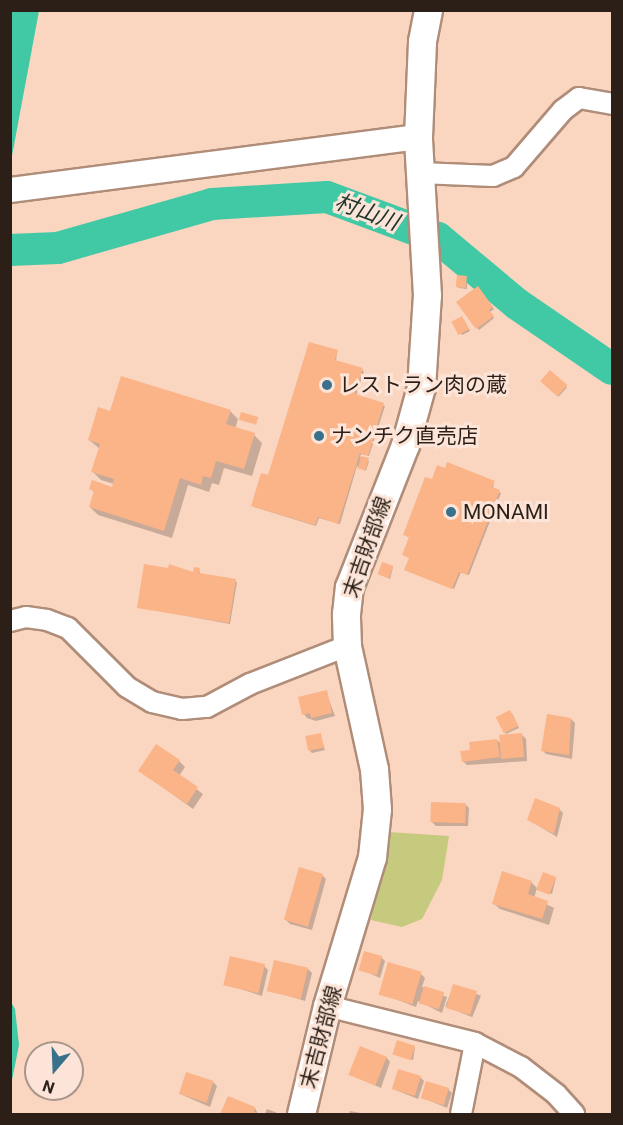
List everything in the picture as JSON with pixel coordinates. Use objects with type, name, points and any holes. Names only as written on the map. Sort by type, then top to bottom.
[{"type":"main road","name":"末吉財部線","points":[[301,1114],[327,1006],[363,896],[377,809],[374,769],[347,646],[349,587],[418,405],[427,338],[427,295],[418,137],[422,41],[428,10]]},
{"type":"street","points":[[420,173],[493,176],[514,166],[579,98],[612,104]]},
{"type":"street","points":[[10,190],[418,137]]},
{"type":"street","points":[[10,621],[37,618],[68,628],[127,687],[152,702],[182,709],[207,707],[250,684],[347,646]]},
{"type":"street","points":[[327,1006],[475,1042],[521,1067],[556,1094],[574,1114]]},
{"type":"street","points":[[461,1114],[475,1042]]},
{"type":"green space","points":[[388,832],[449,836],[442,880],[422,919],[402,927],[371,920]]},
{"type":"water","points":[[10,11],[39,11],[11,161]]},
{"type":"water","points":[[11,1002],[15,1009],[19,1045],[11,1085]]},
{"type":"building","points":[[457,275],[467,276],[466,288],[456,287]]},
{"type":"building","points":[[478,286],[493,307],[489,310],[494,316],[476,329],[456,302]]},
{"type":"building","points":[[462,316],[469,329],[458,335],[451,322]]},
{"type":"building","points":[[309,342],[338,350],[335,360],[363,368],[355,394],[384,403],[368,456],[360,453],[338,524],[318,517],[315,525],[251,506],[261,473],[268,475]]},
{"type":"building","points":[[550,370],[567,385],[558,396],[540,381]]},
{"type":"building","points":[[121,376],[231,410],[226,424],[255,433],[244,469],[216,461],[211,478],[203,476],[201,485],[180,478],[164,531],[89,507],[94,491],[89,489],[92,480],[112,487],[114,479],[91,472],[100,444],[88,440],[98,407],[110,411]]},
{"type":"building","points":[[241,412],[258,417],[256,425],[239,420]]},
{"type":"building","points":[[361,456],[369,458],[366,471],[358,469]]},
{"type":"building","name":"MONAMI","points":[[447,462],[495,481],[492,487],[500,490],[467,575],[459,572],[452,589],[404,570],[409,558],[402,555],[409,537],[403,535],[425,477],[432,479],[437,465],[445,468]]},
{"type":"building","points":[[382,562],[393,566],[389,578],[378,574]]},
{"type":"building","points":[[144,564],[168,568],[169,564],[193,572],[194,567],[200,568],[199,573],[236,579],[229,623],[137,608]]},
{"type":"building","points":[[327,690],[332,713],[311,718],[310,713],[302,715],[298,697]]},
{"type":"building","points":[[510,710],[518,726],[504,733],[496,717]]},
{"type":"building","points":[[547,714],[571,718],[569,755],[541,751]]},
{"type":"building","points":[[321,733],[324,748],[308,751],[305,736]]},
{"type":"building","points":[[522,733],[524,757],[501,759],[499,735]]},
{"type":"building","points":[[497,739],[500,757],[462,762],[460,751],[470,750],[469,742]]},
{"type":"building","points":[[156,744],[180,760],[173,770],[198,787],[187,804],[138,771]]},
{"type":"building","points":[[535,798],[560,808],[554,834],[527,820]]},
{"type":"building","points":[[431,802],[466,803],[465,823],[430,822]]},
{"type":"building","points":[[299,867],[323,874],[308,927],[284,920]]},
{"type":"building","points":[[502,871],[532,881],[528,894],[548,901],[542,919],[492,904]]},
{"type":"building","points":[[543,872],[556,877],[549,895],[536,890]]},
{"type":"building","points":[[364,951],[382,956],[377,975],[358,970]]},
{"type":"building","points":[[230,956],[265,964],[258,993],[223,985]]},
{"type":"building","points":[[274,960],[308,968],[301,999],[267,991]]},
{"type":"building","points":[[388,962],[422,972],[412,1004],[379,995]]},
{"type":"building","points":[[453,984],[477,991],[470,1015],[446,1008]]},
{"type":"building","points":[[424,986],[444,992],[439,1009],[419,1003]]},
{"type":"building","points":[[397,1040],[415,1046],[410,1060],[392,1054]]},
{"type":"building","points":[[360,1046],[387,1057],[375,1086],[348,1075]]},
{"type":"building","points":[[398,1069],[421,1076],[415,1096],[392,1089]]},
{"type":"building","points":[[186,1072],[214,1081],[206,1103],[179,1094]]},
{"type":"building","points":[[426,1081],[449,1088],[444,1105],[421,1098]]},
{"type":"building","points":[[228,1096],[255,1107],[254,1112],[261,1114],[220,1114]]},
{"type":"waterway","name":"村山川","points":[[10,250],[58,248],[212,204],[327,197],[438,238],[517,304],[612,369]]},
{"type":"place","name":"レストラン肉の蔵","points":[[327,385]]},
{"type":"place","name":"ナンチク直売店","points":[[319,436]]},
{"type":"place","name":"MONAMI","points":[[451,512]]}]
